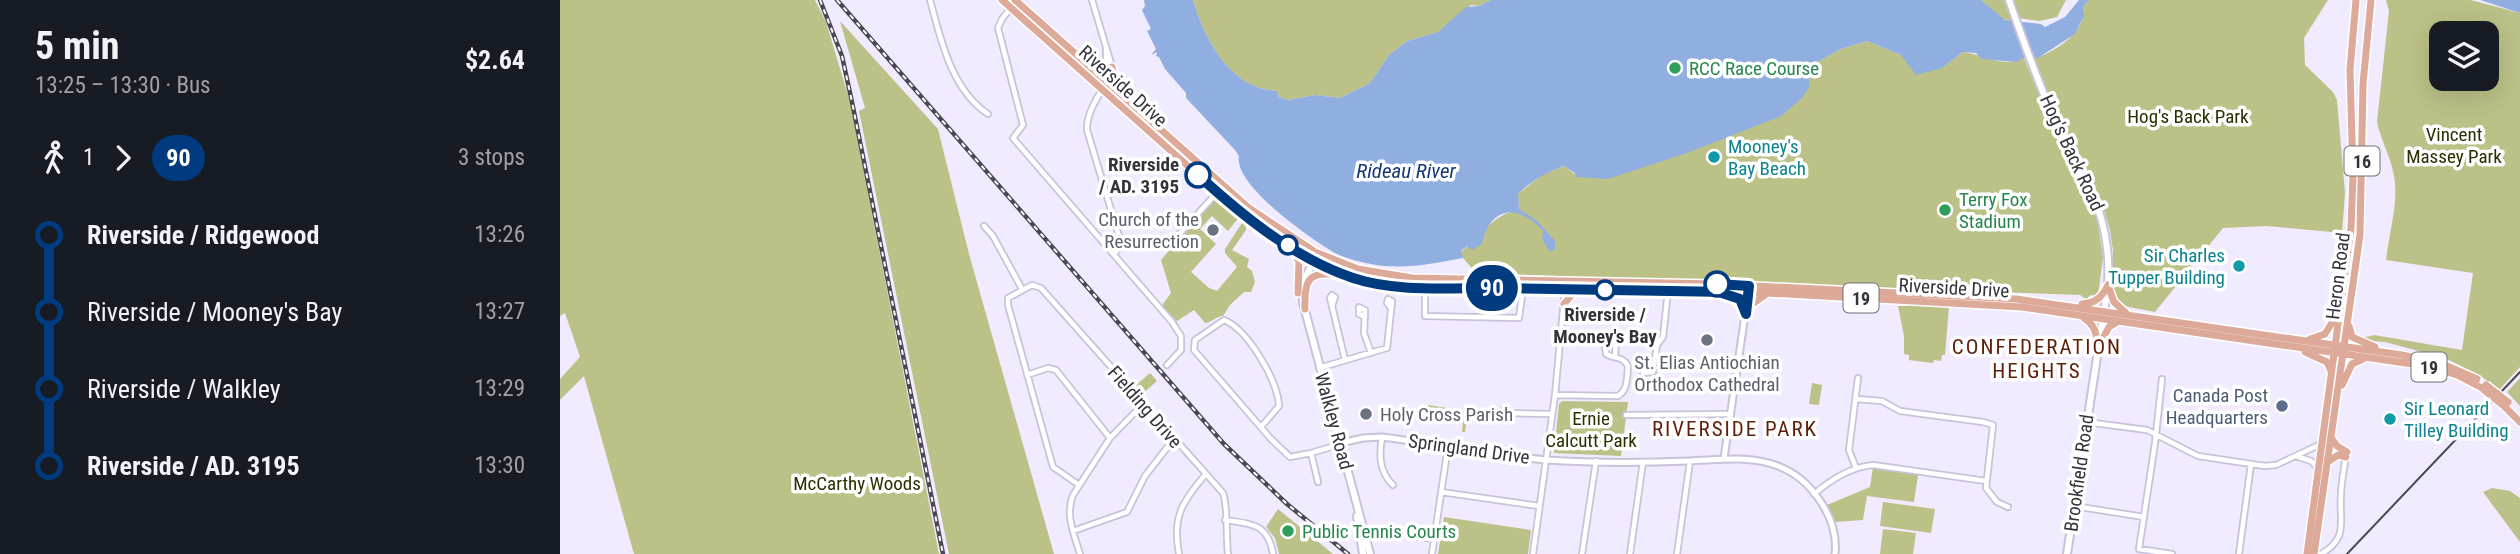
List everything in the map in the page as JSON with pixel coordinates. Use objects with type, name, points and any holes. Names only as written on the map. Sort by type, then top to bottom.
[{"type":"main road","name":"Riverside Drive","points":[[1002,0],[1014,3],[1119,90],[1220,189],[1314,256],[1354,278],[1425,287],[1563,287],[1576,290],[1719,292],[1749,289],[1770,294],[2030,300],[2071,305],[2121,322],[2288,347],[2402,355],[2445,365],[2485,387],[2520,415]]},
{"type":"main road","name":"Hog's Back Road","points":[[2009,0],[2055,119],[2097,201],[2108,243],[2108,285],[2103,315]]},
{"type":"main road","name":"Heron Road","points":[[2314,554],[2336,402],[2341,307],[2352,212],[2350,70],[2355,1]]},
{"type":"main road","name":"Riverside Drive","points":[[1014,3],[1103,89],[1287,245],[1346,266],[1390,276],[1563,287],[1749,289],[1952,299],[2081,315],[2132,315],[2302,341],[2370,358],[2437,369],[2485,387]]},
{"type":"main road","name":"Heron Road","points":[[2306,554],[2332,372],[2348,322],[2361,220],[2363,84],[2371,3]]},
{"type":"main road","points":[[1098,72],[1110,68],[1119,90]]},
{"type":"main road","points":[[1287,245],[1299,261],[1298,293]]},
{"type":"main road","points":[[1298,293],[1301,276],[1314,256]]},
{"type":"main road","name":"Walkley Road","points":[[1309,331],[1302,285],[1314,256]]},
{"type":"main road","points":[[1305,309],[1304,292],[1313,276],[1326,273],[1354,278]]},
{"type":"main road","points":[[2071,305],[2096,301],[2108,285]]},
{"type":"main road","points":[[2108,285],[2110,295],[2119,309],[2132,315]]},
{"type":"main road","points":[[1563,287],[1564,304]]},
{"type":"main road","points":[[1564,304],[1576,290]]},
{"type":"main road","points":[[1719,292],[1740,299],[1746,314]]},
{"type":"main road","name":"Walkley Road","points":[[1298,293],[1370,554]]},
{"type":"main road","points":[[1746,314],[1758,298],[1770,294]]},
{"type":"main road","points":[[2302,341],[2325,334],[2341,307]]},
{"type":"main road","points":[[2081,315],[2093,325],[2097,348]]},
{"type":"main road","name":"Brookfield Road","points":[[2067,553],[2103,315]]},
{"type":"main road","points":[[2097,348],[2109,327],[2121,322]]},
{"type":"main road","points":[[2348,322],[2349,331],[2356,341],[2402,355]]},
{"type":"main road","points":[[2288,347],[2327,362],[2332,372]]},
{"type":"main road","points":[[2336,402],[2352,364],[2359,359],[2370,358]]},
{"type":"main road","name":"Riverside Drive","points":[[2506,404],[2520,422]]},
{"type":"main road","points":[[2331,438],[2346,455]]},
{"type":"main road","points":[[2321,444],[2325,454],[2322,502]]},
{"type":"main road","points":[[2328,463],[2336,455],[2346,455]]},
{"type":"main road","name":"Walkley Road","points":[[1358,511],[1357,523],[1363,554]]},
{"type":"street","points":[[930,0],[943,49],[955,74],[971,99],[988,114]]},
{"type":"street","points":[[1092,0],[1107,48],[1110,68],[1103,89],[1088,116],[1087,124],[1121,243],[1114,255]]},
{"type":"street","points":[[1014,3],[1000,22],[998,31],[1023,125],[1013,138],[1181,336],[1181,350],[1167,365]]},
{"type":"street","points":[[1172,242],[1220,189]]},
{"type":"street","points":[[984,226],[993,236],[1022,289],[1007,301],[1053,467],[1079,485]]},
{"type":"street","name":"Fielding Drive","points":[[1022,289],[1032,285],[1041,288],[1225,498],[1228,554]]},
{"type":"street","points":[[1425,287],[1425,316],[1519,318],[1523,289]]},
{"type":"street","points":[[1724,458],[1749,289]]},
{"type":"street","points":[[1643,373],[1653,372],[1657,345],[1663,337],[1668,291]]},
{"type":"street","points":[[1533,554],[1555,395],[1564,304]]},
{"type":"street","points":[[1332,306],[1345,360]]},
{"type":"street","points":[[1320,368],[1387,348],[1391,309]]},
{"type":"street","points":[[1364,317],[1364,333],[1371,353]]},
{"type":"street","points":[[1261,427],[1279,405],[1271,373],[1232,323],[1224,320],[1195,340],[1195,353],[1261,427],[1290,457],[1341,443]]},
{"type":"street","points":[[1555,395],[1618,396],[1625,387],[1628,366],[1624,360],[1607,355],[1604,350],[1608,336],[1616,339],[1615,357]]},
{"type":"street","points":[[1027,375],[1048,368],[1056,370],[1110,438]]},
{"type":"street","points":[[1856,468],[1849,450],[1858,378]]},
{"type":"street","points":[[2162,379],[2139,549],[2172,554]]},
{"type":"street","points":[[1856,399],[1882,401],[1900,411],[1993,425],[1994,434],[1986,481],[1990,495],[2008,507]]},
{"type":"street","points":[[1080,554],[1070,521],[1070,503],[1110,438],[1143,404]]},
{"type":"street","points":[[1507,413],[1552,414]]},
{"type":"street","points":[[1626,415],[1731,414]]},
{"type":"street","points":[[2086,422],[2147,430],[2198,456],[2271,466],[2321,444]]},
{"type":"street","points":[[1382,437],[1382,468],[1393,485]]},
{"type":"street","name":"Springland Drive","points":[[1341,443],[1382,437],[1546,460],[1643,462],[1724,458],[1760,461],[1784,468],[1814,494],[1833,522],[1835,554]]},
{"type":"street","points":[[1073,531],[1127,512],[1146,476],[1173,440]]},
{"type":"street","points":[[1432,554],[1448,446]]},
{"type":"street","points":[[1311,453],[1318,482]]},
{"type":"street","points":[[2321,554],[2333,547],[2341,532],[2341,495],[2346,455]]},
{"type":"street","points":[[2295,456],[2311,461],[2318,468]]},
{"type":"street","points":[[1582,554],[1596,461]]},
{"type":"street","points":[[1677,554],[1690,461]]},
{"type":"street","points":[[1630,554],[1643,462]]},
{"type":"street","points":[[2239,554],[2252,464]]},
{"type":"street","points":[[1814,494],[1841,475],[1856,468],[1873,465],[1986,481]]},
{"type":"street","points":[[1179,554],[1177,541],[1180,508],[1205,475]]},
{"type":"street","points":[[1441,492],[1539,506]]},
{"type":"street","points":[[2074,506],[2144,517]]},
{"type":"street","points":[[1225,520],[1261,528],[1272,543],[1273,554]]},
{"type":"street","points":[[1412,536],[1434,539]]},
{"type":"green space","name":"McCarthy Woods","points":[[560,0],[815,0],[826,22],[850,102],[939,554],[634,554],[584,376],[560,400],[560,379],[580,357],[565,313],[560,316]]},
{"type":"green space","points":[[1193,0],[1491,0],[1479,6],[1471,5],[1438,32],[1407,41],[1389,55],[1370,83],[1340,98],[1315,95],[1288,100],[1279,97],[1277,91],[1246,82],[1233,72],[1212,46]]},
{"type":"green space","points":[[1981,0],[2004,0],[2012,21],[2003,19]]},
{"type":"green space","points":[[2013,0],[2066,0],[2057,17],[2040,21],[2018,18]]},
{"type":"green space","name":"Hog's Back Park","points":[[2089,0],[2328,0],[2304,38],[2305,65],[2333,92],[2337,100],[2345,193],[2342,233],[2267,226],[2223,228],[2155,312],[2124,306],[2117,300],[2113,290],[2110,230],[2101,200],[2046,90],[2034,59],[2060,46],[2075,33],[2083,16],[2083,7]]},
{"type":"green space","name":"Vincent Massey Park","points":[[2386,0],[2471,0],[2520,13],[2520,367],[2499,390],[2481,376],[2445,358],[2363,338],[2374,335],[2462,350],[2473,273],[2386,260],[2395,186],[2391,162],[2377,122],[2389,11]]},
{"type":"green space","points":[[840,21],[938,129],[969,254],[1054,554],[949,554],[859,111],[865,108]]},
{"type":"green space","points":[[1867,41],[1942,68],[1963,52],[2009,62],[2024,58],[2050,121],[2097,218],[2103,257],[2098,296],[2091,295],[2086,299],[2080,295],[1476,273],[1463,258],[1461,252],[1468,245],[1477,246],[1484,237],[1483,231],[1495,220],[1519,211],[1518,194],[1542,175],[1564,166],[1575,174],[1810,85],[1808,67],[1841,49]]},
{"type":"green space","points":[[1215,196],[1240,216],[1228,231],[1212,216],[1200,229],[1216,244],[1191,272],[1209,288],[1217,291],[1237,267],[1225,253],[1225,249],[1242,223],[1245,223],[1246,230],[1232,250],[1249,259],[1247,267],[1252,271],[1255,282],[1251,292],[1244,292],[1223,316],[1205,323],[1194,310],[1177,321],[1163,308],[1171,293],[1161,260]]},
{"type":"green space","points":[[1898,306],[1949,306],[1945,355],[1942,355],[1941,361],[1934,360],[1933,363],[1909,360],[1909,355],[1904,354],[1904,336]]},
{"type":"green space","points":[[1150,373],[1157,381],[1141,395],[1134,387]]},
{"type":"green space","points":[[2520,378],[2520,406],[2507,392]]},
{"type":"green space","points":[[1812,383],[1822,385],[1819,405],[1809,404]]},
{"type":"green space","name":"Ernie Calcutt Park","points":[[1562,401],[1628,402],[1621,456],[1554,453],[1559,404]]},
{"type":"green space","points":[[1427,405],[1468,411],[1465,432],[1462,432],[1463,421],[1440,418],[1437,412],[1426,410]]},
{"type":"green space","points":[[1873,467],[1918,475],[1914,502],[1867,496],[1863,520],[1835,522],[1827,505],[1870,487]]},
{"type":"green space","points":[[2492,488],[2510,491],[2520,498],[2520,542],[2483,492]]},
{"type":"green space","points":[[1883,502],[1935,509],[1931,533],[1880,526]]},
{"type":"green space","points":[[1278,509],[1333,554],[1279,554],[1275,538],[1266,527]]},
{"type":"green space","points":[[1444,517],[1531,530],[1528,554],[1438,554]]},
{"type":"green space","points":[[1883,529],[1916,533],[1913,554],[1880,554]]},
{"type":"water","name":"Rideau River","points":[[1144,0],[1193,0],[1212,46],[1233,72],[1246,82],[1277,91],[1279,97],[1288,100],[1315,95],[1340,98],[1370,83],[1389,55],[1407,41],[1438,32],[1466,7],[1479,6],[1491,0],[1981,0],[2005,20],[2041,24],[2045,27],[2065,17],[2079,0],[2089,0],[2083,7],[2084,16],[2075,34],[2038,58],[2024,58],[2016,62],[1982,59],[1976,53],[1963,52],[1942,68],[1916,75],[1901,55],[1867,41],[1841,49],[1808,67],[1810,85],[1803,97],[1781,116],[1687,153],[1608,179],[1576,177],[1575,173],[1564,166],[1545,174],[1518,194],[1519,209],[1537,221],[1555,241],[1555,249],[1550,252],[1542,239],[1543,231],[1534,222],[1515,213],[1506,213],[1491,222],[1482,244],[1472,250],[1467,246],[1461,251],[1463,258],[1428,264],[1383,266],[1335,253],[1292,224],[1260,196],[1240,168],[1239,156],[1235,150],[1186,98],[1186,93],[1156,56],[1157,52],[1151,55],[1156,49],[1147,31],[1151,29],[1142,10],[1145,6]]},
{"type":"water","points":[[2480,0],[2520,0],[2520,13]]},
{"type":"tram line","points":[[2347,554],[2520,372]]},
{"type":"railway","points":[[820,0],[842,56],[943,554]]},
{"type":"railway","points":[[837,0],[1224,444],[1287,504],[1348,554]]},
{"type":"bus line","name":"90","points":[[1198,175],[1244,214],[1287,245],[1317,263],[1363,280],[1430,287],[1719,292],[1740,299],[1746,314],[1749,286],[1717,284]]},
{"type":"place","name":"RCC Race Course","points":[[1675,68]]},
{"type":"place","name":"Mooney's Bay Beach","points":[[1714,157]]},
{"type":"place","name":"Riverside / AD. 3195","points":[[1198,175]]},
{"type":"place","name":"Terry Fox Stadium","points":[[1945,210]]},
{"type":"place","name":"Church of the Resurrection","points":[[1213,230]]},
{"type":"place","name":"Sir Charles Tupper Building","points":[[2239,266]]},
{"type":"place","name":"Riverside / Mooney's Bay","points":[[1605,290]]},
{"type":"place","name":"St. Elias Antiochian Orthodox Cathedral","points":[[1707,340]]},
{"type":"place","name":"Canada Post Headquarters","points":[[2282,406]]},
{"type":"place","name":"Holy Cross Parish","points":[[1366,414]]},
{"type":"place","name":"Sir Leonard Tilley Building","points":[[2390,419]]},
{"type":"place","name":"Public Tennis Courts","points":[[1288,531]]},
{"type":"district","name":"CONFEDERATION HEIGHTS","points":[[2037,359]]},
{"type":"district","name":"RIVERSIDE PARK","points":[[1735,429]]}]
